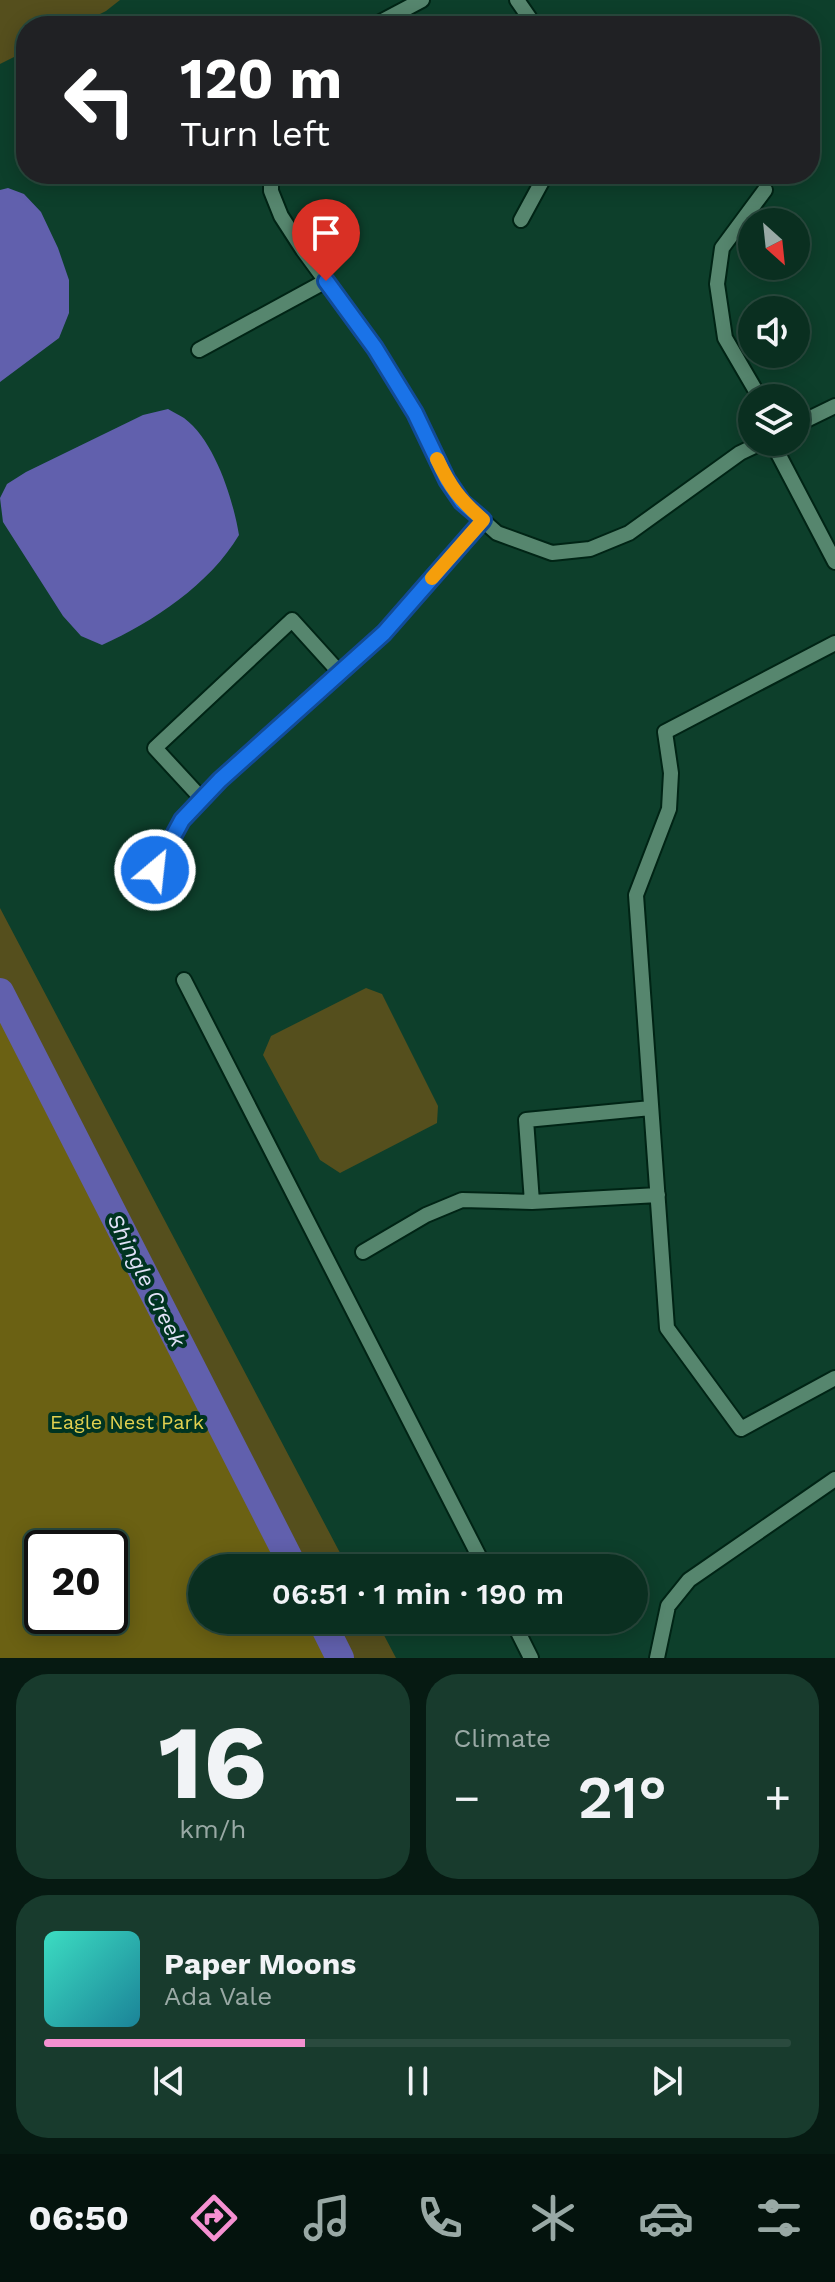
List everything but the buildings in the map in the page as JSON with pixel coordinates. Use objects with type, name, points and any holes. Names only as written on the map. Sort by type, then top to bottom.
[{"type":"lane","points":[[392,16],[422,0]]},
{"type":"lane","points":[[271,184],[281,216],[375,348],[415,413],[447,480],[462,502],[497,533],[552,553],[590,549],[629,533],[738,454]]},
{"type":"lane","points":[[521,220],[541,184]]},
{"type":"lane","points":[[752,384],[725,338],[717,284],[722,248],[765,190]]},
{"type":"lane","points":[[199,350],[326,281]]},
{"type":"lane","points":[[810,418],[835,406]]},
{"type":"lane","points":[[779,456],[835,562]]},
{"type":"lane","points":[[155,870],[182,820],[220,780],[384,633],[483,520]]},
{"type":"lane","points":[[202,799],[155,748],[292,620],[340,673]]},
{"type":"lane","points":[[835,643],[665,732],[671,773],[669,809],[636,895],[667,1328],[741,1429],[835,1378]]},
{"type":"lane","points":[[184,980],[478,1554]]},
{"type":"lane","points":[[532,1202],[526,1120],[651,1108]]},
{"type":"lane","points":[[363,1252],[426,1215],[462,1200],[532,1202],[658,1195]]},
{"type":"lane","points":[[657,1658],[668,1606],[689,1580],[835,1479]]},
{"type":"lane","points":[[519,1634],[531,1658]]},
{"type":"green space","points":[[0,0],[120,0],[96,16],[16,16],[16,56],[0,64]]},
{"type":"green space","name":"Eagle Nest Park","points":[[0,908],[341,1554],[188,1554],[188,1634],[383,1634],[396,1658],[0,1658]]},
{"type":"green space","points":[[366,988],[382,994],[438,1106],[437,1123],[340,1173],[320,1160],[263,1055],[271,1036]]},
{"type":"green space","name":"Eagle Nest Park","points":[[0,992],[287,1554],[188,1554],[188,1634],[328,1634],[340,1658],[0,1658]]},
{"type":"shaded area","points":[[8,188],[24,194],[41,212],[69,280],[69,313],[59,338],[0,382],[0,190]]},
{"type":"shaded area","points":[[168,409],[184,418],[205,441],[227,488],[239,535],[213,570],[179,600],[141,625],[102,645],[81,636],[63,616],[3,522],[0,498],[7,484],[26,472],[143,415]]},
{"type":"waterway","name":"Shingle Creek","points":[[0,992],[287,1554]]},
{"type":"waterway","name":"Shingle Creek","points":[[328,1634],[340,1658]]},
{"type":"slow traffic","points":[[432,578],[483,520],[462,502],[437,459]]},
{"type":"route","points":[[155,870],[182,820],[220,780],[384,633],[483,520],[462,502],[447,480],[415,413],[375,348],[326,281]]}]
